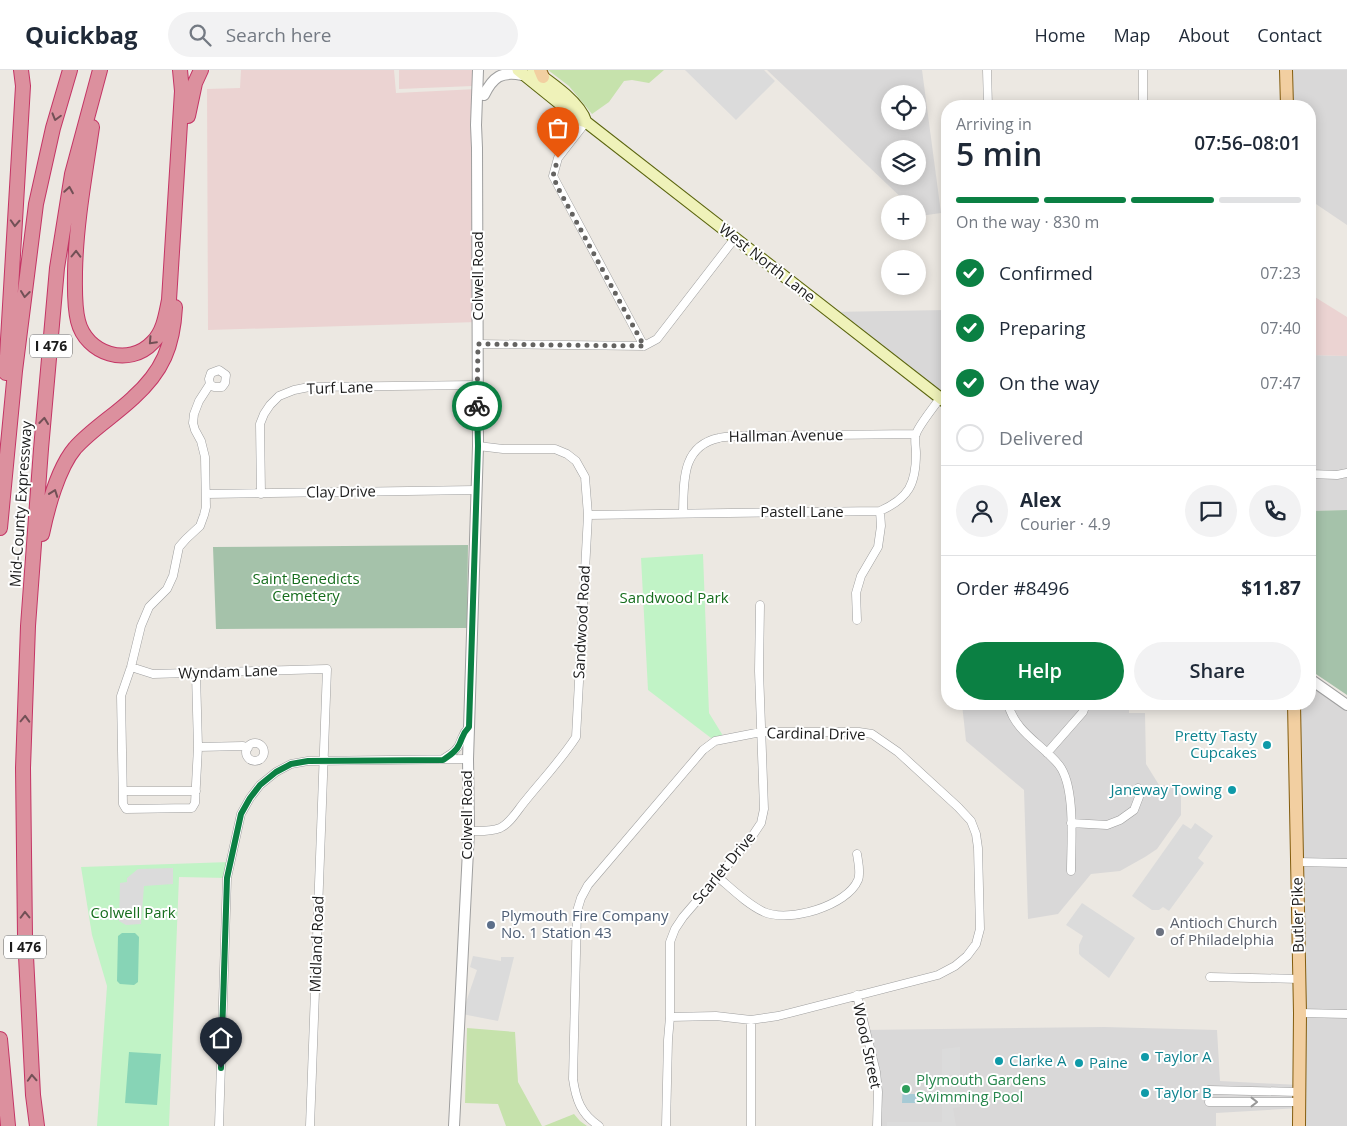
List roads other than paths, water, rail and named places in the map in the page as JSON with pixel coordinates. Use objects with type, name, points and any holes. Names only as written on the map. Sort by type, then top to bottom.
[{"type":"highway","points":[[0,476],[23,86],[21,70]]},
{"type":"highway","name":"Mid-County Expressway","points":[[0,528],[15,371],[36,204],[53,128],[70,70]]},
{"type":"highway","points":[[100,70],[76,242],[75,301],[78,323],[85,338],[100,350],[115,356],[135,354],[153,342],[163,326],[169,300],[182,91],[180,70]]},
{"type":"highway","name":"Mid-County Expressway","points":[[37,1126],[33,1095],[25,936],[23,768],[28,626],[40,449],[57,268],[72,174],[100,70]]},
{"type":"highway","points":[[28,626],[46,512],[60,474],[73,450],[95,428],[133,398],[150,380],[162,362],[171,343],[186,132],[190,101],[201,70]]},
{"type":"highway","points":[[0,1038],[8,1126]]},
{"type":"main road","points":[[1286,70],[1287,100]]},
{"type":"main road","name":"West North Lane","points":[[531,72],[564,94],[584,114],[586,122]]},
{"type":"main road","name":"West North Lane","points":[[531,72],[580,120],[586,122],[941,399]]},
{"type":"main road","name":"Butler Pike","points":[[1294,710],[1300,979],[1298,1126]]},
{"type":"street","name":"Colwell Road","points":[[454,1126],[469,831],[468,759],[478,446],[476,126],[478,70]]},
{"type":"street","name":"Colwell Road","points":[[477,145],[482,126],[484,70]]},
{"type":"street","points":[[987,70],[988,100]]},
{"type":"street","points":[[1143,70],[1143,100]]},
{"type":"street","points":[[484,95],[491,83],[500,75],[511,72],[531,72]]},
{"type":"street","points":[[586,122],[558,158],[553,176],[644,346]]},
{"type":"street","points":[[478,344],[644,346],[657,339],[735,238]]},
{"type":"street","points":[[196,674],[198,746],[195,803],[192,808],[126,809],[123,804],[120,696],[131,667],[141,626],[149,607],[167,588],[173,576],[179,547],[203,521],[206,506],[205,457],[193,423],[199,401],[210,384]]},
{"type":"street","name":"Turf Lane","points":[[260,494],[260,424],[270,405],[279,396],[309,387],[477,385]]},
{"type":"street","points":[[916,434],[941,405]]},
{"type":"street","name":"Pastell Lane","points":[[588,515],[880,511],[892,506],[904,497],[912,486],[916,467],[916,434]]},
{"type":"street","name":"Hallman Avenue","points":[[684,513],[684,477],[687,463],[694,452],[705,442],[720,438],[743,436],[916,434]]},
{"type":"street","name":"Sandwood Road","points":[[469,831],[501,828],[516,814],[562,758],[576,737],[588,515],[585,477],[579,465],[567,454],[555,449],[503,449],[478,446]]},
{"type":"street","points":[[1316,474],[1337,475],[1347,473]]},
{"type":"street","name":"Clay Drive","points":[[206,494],[476,490]]},
{"type":"street","points":[[857,620],[856,593],[861,576],[878,547],[882,526],[880,511]]},
{"type":"street","name":"Scarlet Drive","points":[[666,1126],[670,1017],[670,942],[675,929],[683,917],[751,838],[760,823],[764,809],[760,606]]},
{"type":"street","name":"Wyndam Lane","points":[[131,667],[153,674],[327,669]]},
{"type":"street","name":"Midland Road","points":[[310,1126],[327,669]]},
{"type":"street","points":[[1316,683],[1347,705]]},
{"type":"street","points":[[1010,710],[1015,722],[1047,753],[1066,777],[1071,823],[1071,871]]},
{"type":"street","points":[[1047,753],[1084,710]]},
{"type":"street","points":[[443,760],[456,750],[462,735],[469,727]]},
{"type":"street","name":"Cardinal Drive","points":[[599,1126],[590,1120],[581,1108],[576,1096],[573,1079],[576,938],[581,898],[588,886],[703,750],[716,741],[761,732],[859,732],[872,734],[898,752],[943,792],[971,821],[976,834],[978,848],[980,928],[976,944],[967,956],[955,966],[938,975],[778,1016],[751,1020],[716,1016],[670,1017]]},
{"type":"street","points":[[198,746],[242,746],[248,748]]},
{"type":"street","points":[[219,1126],[227,878],[241,814],[255,791],[276,772],[291,764],[308,761],[468,759]]},
{"type":"street","points":[[1071,823],[1107,825],[1120,820],[1134,810],[1139,797],[1138,788]]},
{"type":"street","points":[[124,792],[196,791]]},
{"type":"street","points":[[718,877],[753,906],[765,913],[790,916],[831,905],[841,900],[853,890],[859,878],[857,854]]},
{"type":"street","points":[[1297,862],[1347,863]]},
{"type":"street","points":[[1210,978],[1300,979]]},
{"type":"street","name":"Wood Street","points":[[856,995],[876,1072],[878,1092],[877,1126]]},
{"type":"street","points":[[1300,1013],[1347,1014]]},
{"type":"street","points":[[751,1020],[751,1126]]},
{"type":"street","points":[[1209,1090],[1299,1097]]},
{"type":"street","points":[[1209,1102],[1299,1097]]},
{"type":"water","name":"Plymouth Gardens Swimming Pool","points":[[903,1084],[909,1084],[909,1094],[923,1094],[923,1103],[902,1103]]},
{"type":"place","name":"Pretty Tasty Cupcakes","points":[[1267,745]]},
{"type":"place","name":"Janeway Towing","points":[[1232,790]]},
{"type":"place","name":"Plymouth Fire Company No. 1 Station 43","points":[[491,925]]},
{"type":"place","name":"Antioch Church of Philadelphia","points":[[1160,932]]},
{"type":"place","name":"Taylor A","points":[[1145,1057]]},
{"type":"place","name":"Clarke A","points":[[999,1061]]},
{"type":"place","name":"Paine","points":[[1079,1063]]},
{"type":"place","name":"Plymouth Gardens Swimming Pool","points":[[906,1089]]},
{"type":"place","name":"Taylor B","points":[[1145,1093]]},
{"type":"park label","name":"Saint Benedicts Cemetery","points":[[306,588]]},
{"type":"park label","name":"Sandwood Park","points":[[674,598]]},
{"type":"park label","name":"Colwell Park","points":[[133,913]]}]
